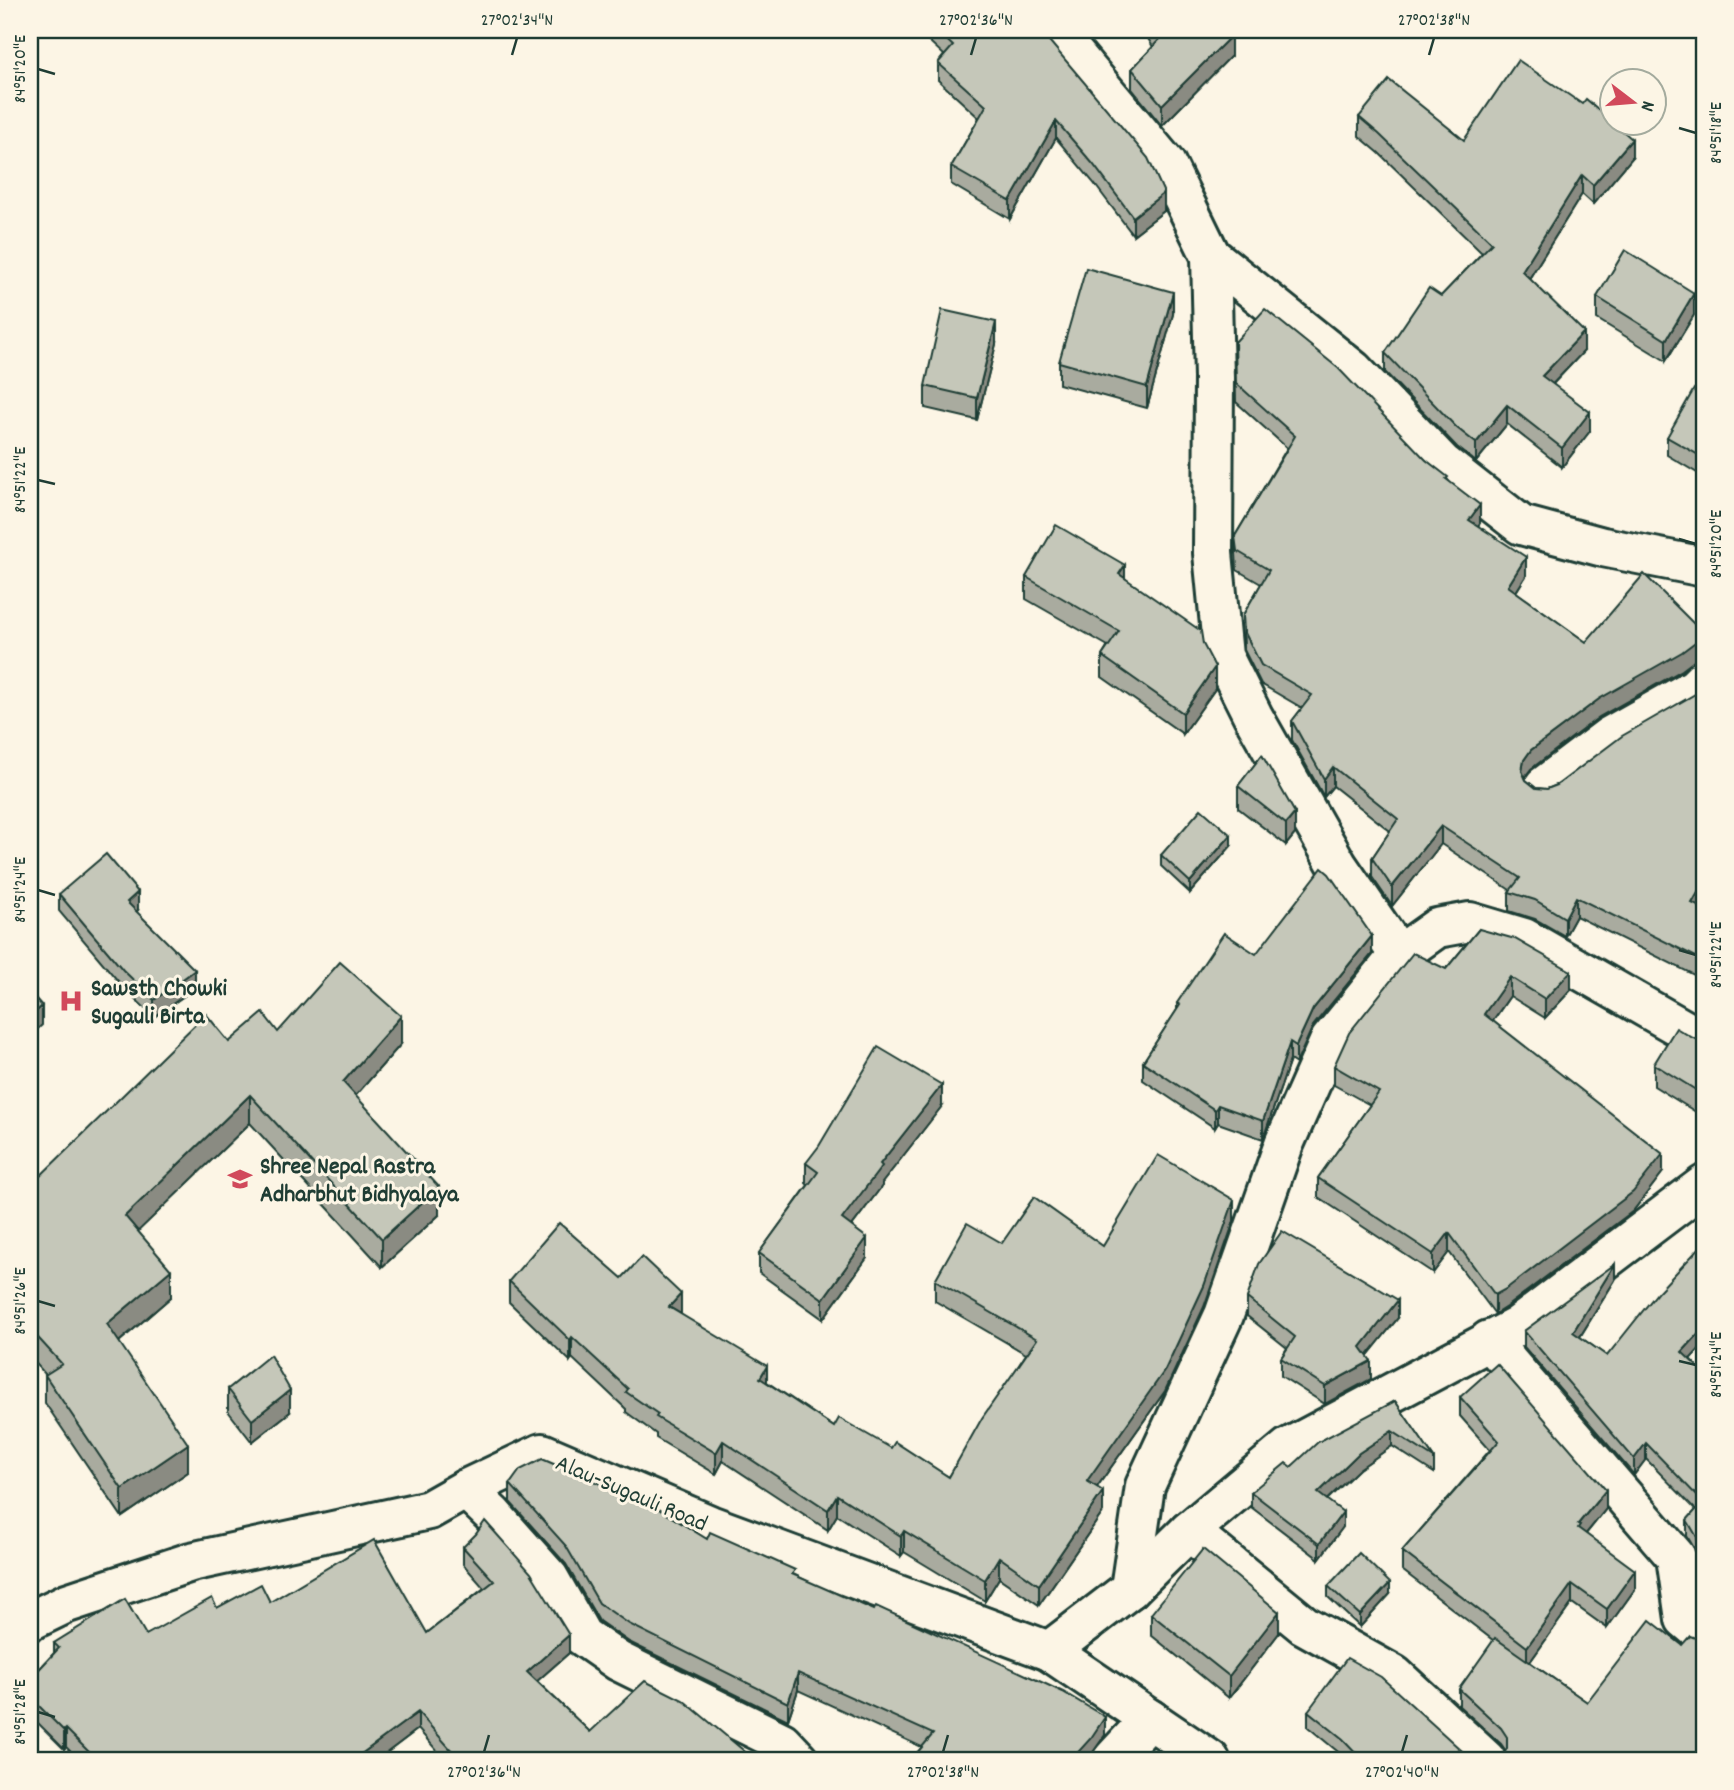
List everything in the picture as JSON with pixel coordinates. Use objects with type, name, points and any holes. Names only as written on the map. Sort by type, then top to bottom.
[{"type":"street","points":[[1054,30],[1166,164],[1211,256],[1214,378],[1213,552],[1223,656],[1253,716],[1338,866],[1399,955]]},
{"type":"street","points":[[1211,256],[1353,370],[1442,463],[1521,525],[1603,547],[1704,567]]},
{"type":"street","points":[[1544,786],[1610,736],[1695,688],[1704,679]]},
{"type":"street","points":[[1130,1589],[1145,1486],[1224,1315],[1284,1144],[1330,1040],[1399,955],[1437,928],[1470,922],[1524,938],[1704,1041]]},
{"type":"street","points":[[1049,1651],[1130,1589],[1189,1531],[1288,1448],[1518,1326],[1704,1185]]},
{"type":"street","points":[[1489,1340],[1676,1558],[1685,1619],[1704,1635]]},
{"type":"street","name":"Alau-Sugauli Road","points":[[30,1621],[67,1603],[191,1562],[429,1510],[541,1453],[710,1525],[1049,1651],[1210,1760]]},
{"type":"street","points":[[466,1489],[549,1578],[582,1636],[618,1661],[782,1742],[799,1760]]},
{"type":"street","points":[[1189,1531],[1304,1625],[1394,1675],[1486,1760]]},
{"type":"street","points":[[1112,1760],[1150,1719]]},
{"type":"building","points":[[936,30],[1040,30],[1148,158],[1164,193],[1133,217],[1056,121],[1010,201],[951,167],[986,106],[938,63],[953,46]]},
{"type":"building","points":[[1155,30],[1224,30],[1231,36],[1162,105],[1132,69],[1160,39]]},
{"type":"building","points":[[1518,60],[1582,104],[1586,99],[1598,109],[1598,136],[1629,136],[1632,139],[1593,185],[1582,175],[1522,271],[1584,332],[1542,376],[1590,412],[1562,448],[1507,405],[1476,443],[1457,428],[1385,353],[1429,288],[1441,296],[1492,243],[1359,117],[1389,80],[1464,140]]},
{"type":"building","points":[[1625,250],[1694,293],[1666,340],[1597,297]]},
{"type":"building","points":[[1086,268],[1173,292],[1147,387],[1059,362]]},
{"type":"building","points":[[1265,309],[1338,368],[1426,460],[1480,505],[1469,520],[1526,557],[1508,586],[1586,642],[1644,574],[1704,634],[1704,640],[1698,640],[1682,652],[1599,699],[1531,750],[1524,760],[1522,771],[1526,780],[1536,788],[1547,789],[1557,785],[1622,736],[1704,689],[1704,882],[1692,903],[1704,909],[1704,961],[1576,897],[1565,918],[1535,900],[1509,892],[1520,878],[1441,826],[1392,887],[1372,858],[1398,819],[1333,767],[1324,779],[1292,721],[1312,695],[1261,665],[1244,631],[1243,615],[1269,570],[1237,551],[1235,536],[1295,436],[1236,383],[1235,342]]},
{"type":"building","points":[[942,310],[996,322],[977,398],[925,386]]},
{"type":"building","points":[[1694,389],[1704,395],[1704,458],[1667,437]]},
{"type":"building","points":[[1056,525],[1125,565],[1119,574],[1201,631],[1203,644],[1215,667],[1183,713],[1102,656],[1119,631],[1026,577]]},
{"type":"building","points":[[1262,755],[1295,813],[1286,824],[1238,786]]},
{"type":"building","points":[[1201,809],[1231,835],[1190,882],[1161,855]]},
{"type":"building","points":[[106,854],[138,892],[127,902],[195,970],[154,1000],[123,970],[59,894]]},
{"type":"building","points":[[1322,868],[1372,936],[1313,1009],[1296,1046],[1290,1042],[1263,1121],[1218,1105],[1215,1110],[1143,1062],[1180,1005],[1177,1003],[1224,933],[1256,954]]},
{"type":"building","points":[[1479,929],[1515,939],[1571,971],[1545,999],[1510,977],[1484,1014],[1663,1154],[1633,1192],[1495,1295],[1449,1233],[1433,1254],[1318,1178],[1379,1092],[1334,1066],[1349,1033],[1413,953],[1446,969]]},
{"type":"building","points":[[340,962],[401,1016],[343,1082],[439,1187],[382,1239],[250,1095],[125,1216],[171,1270],[107,1324],[188,1444],[122,1489],[45,1375],[62,1364],[30,1329],[30,1186],[206,1014],[229,1042],[263,1013],[278,1032]]},
{"type":"building","points":[[30,992],[42,1006],[30,1017]]},
{"type":"building","points":[[1676,1028],[1704,1041],[1704,1095],[1654,1064]]},
{"type":"building","points":[[878,1047],[942,1085],[880,1164],[882,1166],[842,1219],[867,1238],[823,1299],[759,1253],[818,1172],[806,1163]]},
{"type":"building","points":[[1158,1155],[1234,1200],[1204,1286],[1165,1370],[1087,1481],[1103,1491],[1039,1585],[999,1557],[985,1580],[904,1531],[901,1536],[837,1495],[828,1510],[723,1441],[716,1453],[656,1417],[658,1414],[626,1392],[628,1389],[572,1337],[570,1340],[509,1281],[559,1223],[622,1278],[642,1257],[681,1294],[669,1307],[767,1366],[760,1378],[834,1427],[839,1418],[891,1448],[895,1442],[949,1477],[982,1418],[1037,1339],[935,1280],[967,1223],[1002,1243],[1034,1197],[1103,1246]]},
{"type":"building","points":[[1282,1231],[1398,1300],[1361,1347],[1371,1361],[1325,1386],[1281,1358],[1295,1337],[1247,1298],[1259,1264]]},
{"type":"building","points":[[1704,1243],[1704,1328],[1682,1352],[1704,1373],[1704,1567],[1697,1537],[1687,1520],[1703,1502],[1646,1443],[1634,1459],[1524,1331],[1615,1264],[1573,1332],[1607,1356],[1658,1292]]},
{"type":"building","points":[[270,1355],[290,1390],[252,1420],[228,1389]]},
{"type":"building","points":[[1497,1364],[1606,1490],[1578,1524],[1578,1528],[1635,1570],[1607,1609],[1572,1584],[1527,1647],[1402,1551],[1499,1441],[1460,1397]]},
{"type":"building","points":[[1395,1401],[1434,1458],[1392,1431],[1359,1453],[1318,1493],[1343,1512],[1319,1544],[1251,1492],[1286,1463],[1291,1467],[1318,1442]]},
{"type":"building","points":[[542,1459],[657,1508],[707,1539],[710,1532],[795,1570],[792,1574],[874,1610],[876,1606],[1063,1692],[1105,1717],[1071,1760],[911,1760],[933,1734],[798,1673],[788,1703],[629,1624],[599,1603],[566,1546],[510,1484],[520,1470]]},
{"type":"building","points":[[485,1521],[531,1573],[569,1635],[527,1672],[590,1732],[645,1681],[683,1700],[755,1760],[595,1760],[588,1755],[585,1760],[460,1760],[418,1712],[353,1760],[97,1760],[30,1697],[30,1679],[59,1648],[54,1643],[125,1599],[146,1635],[212,1598],[217,1608],[261,1584],[270,1602],[374,1540],[427,1633],[494,1581],[463,1547]]},
{"type":"building","points":[[1203,1549],[1279,1612],[1229,1676],[1151,1614]]},
{"type":"building","points":[[1359,1553],[1390,1583],[1360,1615],[1328,1586]]},
{"type":"building","points":[[1650,1620],[1682,1645],[1690,1636],[1704,1640],[1704,1760],[1499,1760],[1507,1748],[1507,1737],[1501,1728],[1459,1689],[1495,1638],[1587,1702]]},
{"type":"building","points":[[1347,1658],[1381,1677],[1472,1760],[1363,1760],[1343,1739],[1308,1711]]},
{"type":"place","name":"Sawsth Chowki Sugauli Birta","points":[[71,1001]]},
{"type":"place","name":"Shree Nepal Rastra Adharbhut Bidhyalaya","points":[[240,1179]]}]
